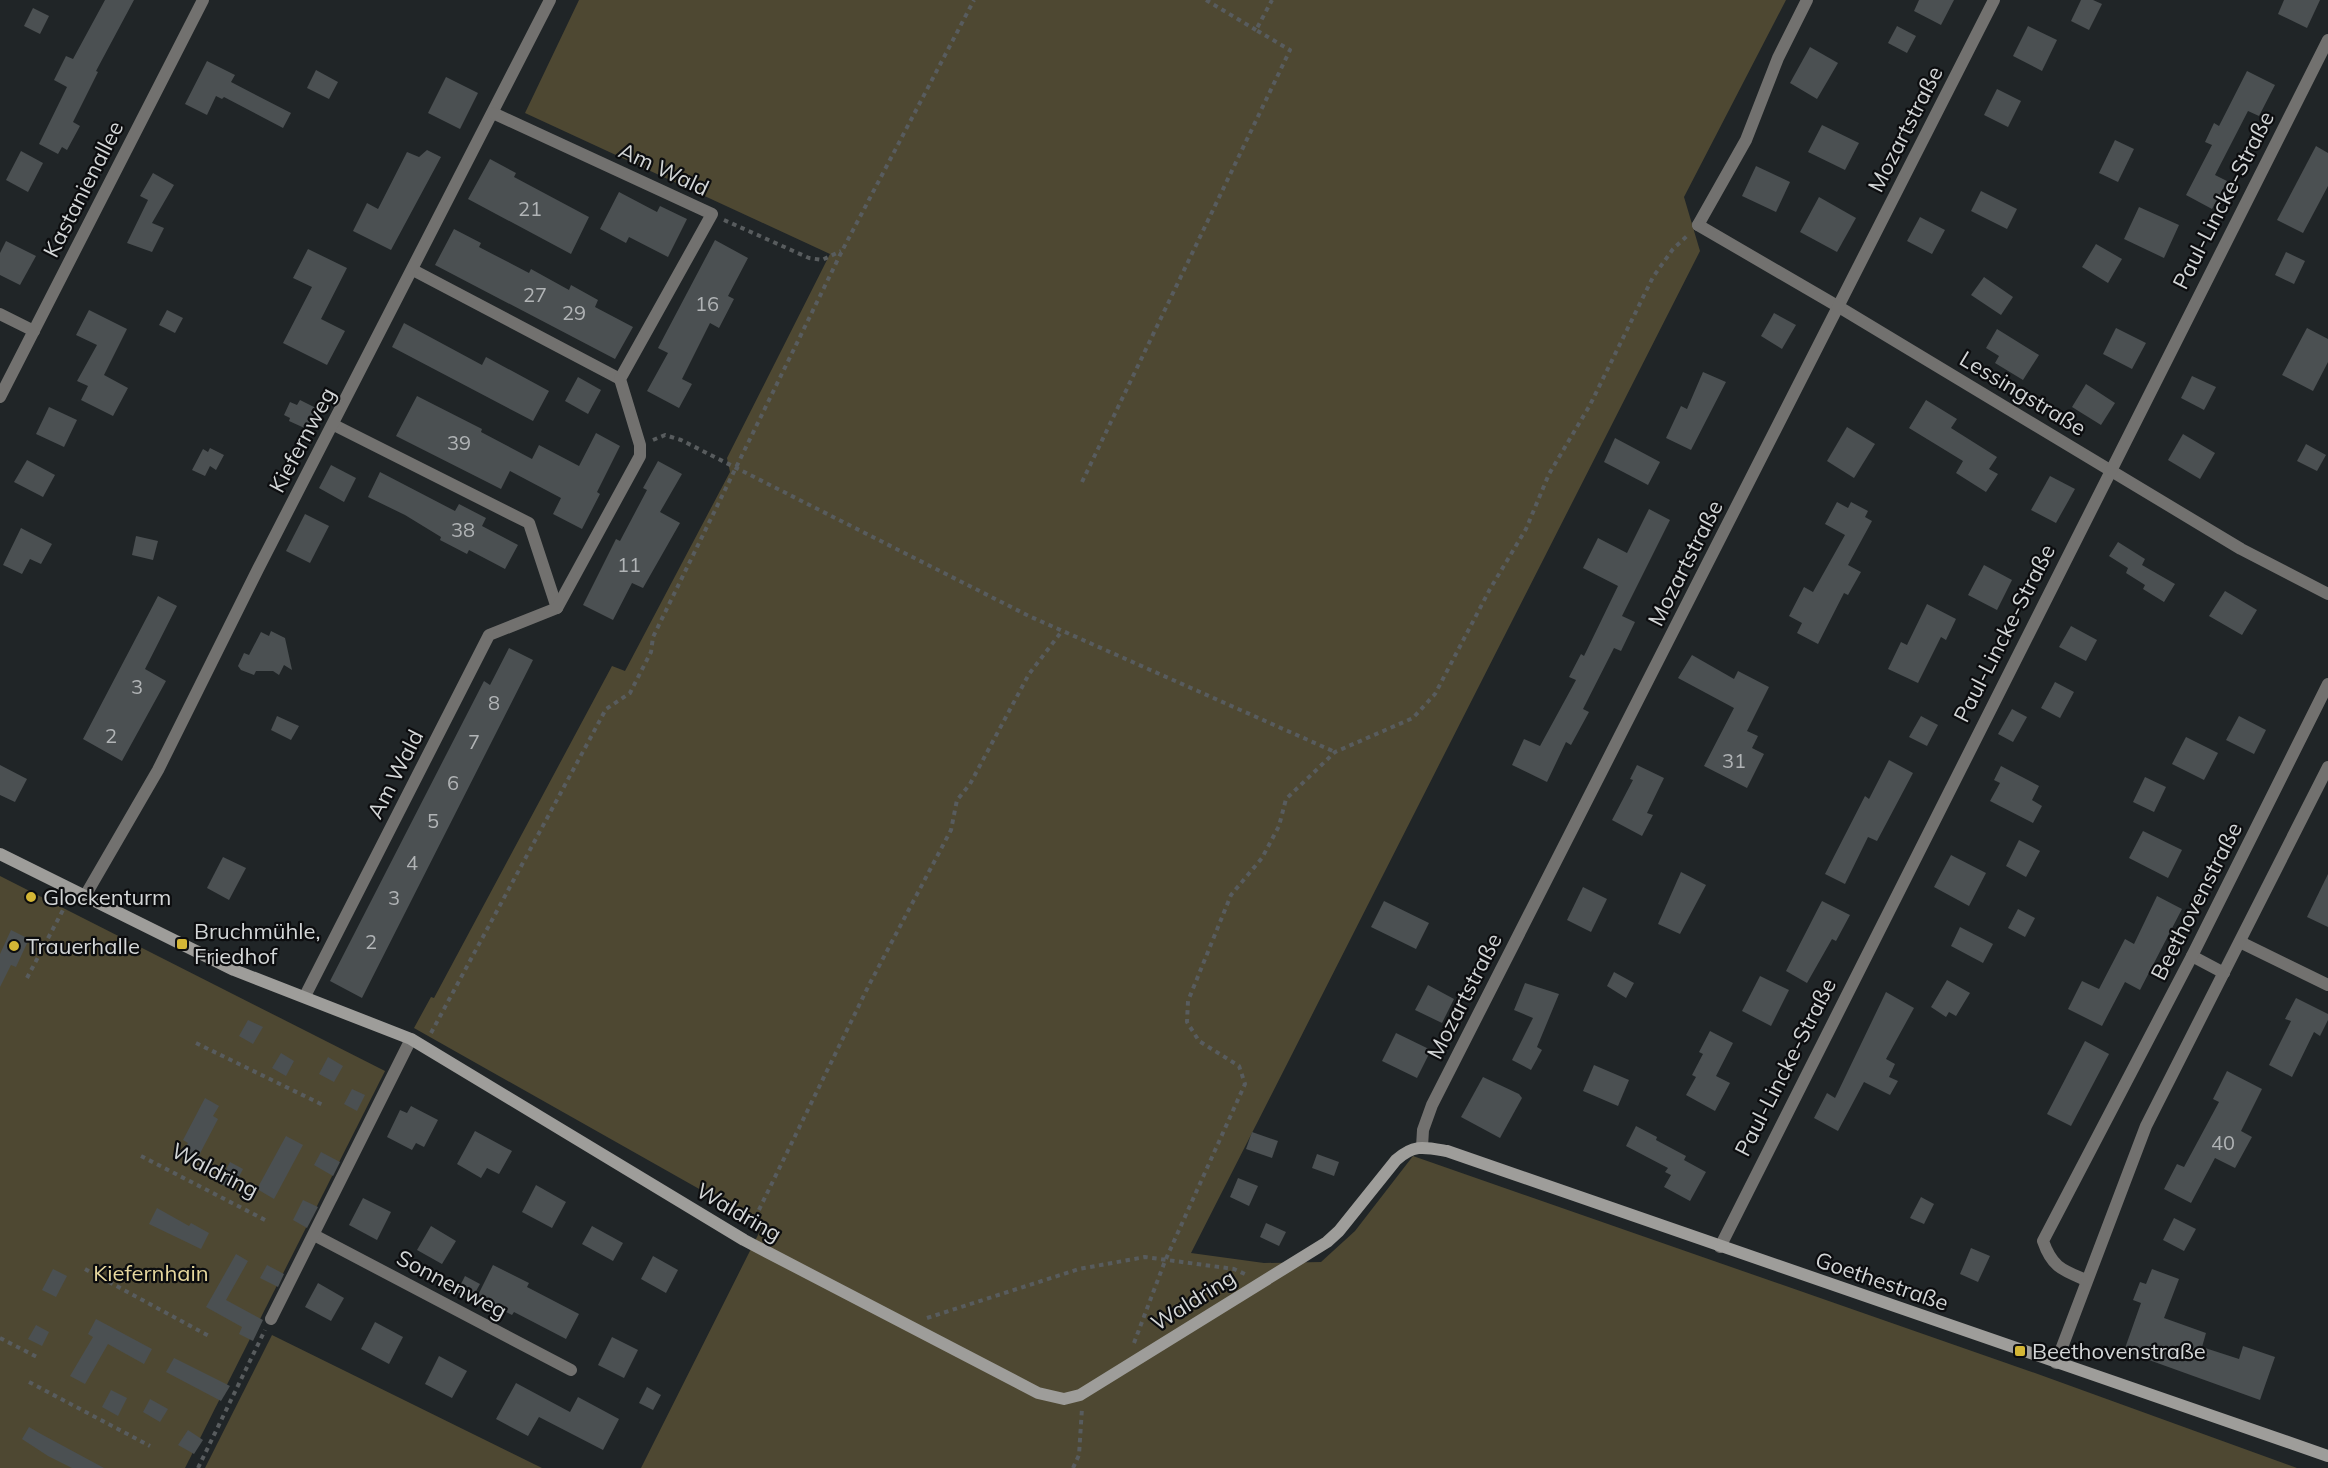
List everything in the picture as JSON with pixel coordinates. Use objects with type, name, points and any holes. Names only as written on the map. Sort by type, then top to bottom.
[{"type":"street","name":"Kastanienallee","points":[[0,397],[203,0]]},
{"type":"street","name":"Kiefernweg","points":[[85,896],[158,770],[258,569],[334,425],[550,0]]},
{"type":"street","points":[[1698,225],[1746,140],[1778,58],[1807,0]]},
{"type":"street","name":"Mozartstraße","points":[[1422,1147],[1423,1130],[1432,1106],[1994,0]]},
{"type":"street","name":"Paul-Lincke-Straße","points":[[1720,1247],[1724,1234],[2328,40]]},
{"type":"street","name":"Am Wald","points":[[493,114],[712,214],[620,379]]},
{"type":"street","name":"Lessingstraße","points":[[1698,225],[1839,306],[2241,549],[2328,594]]},
{"type":"street","points":[[413,270],[620,379],[640,445],[640,456],[557,608]]},
{"type":"street","points":[[0,314],[34,331]]},
{"type":"street","points":[[334,425],[529,523],[557,608]]},
{"type":"street","name":"Am Wald","points":[[305,996],[489,635],[557,608]]},
{"type":"street","name":"Beethovenstraße","points":[[2086,1280],[2062,1270],[2049,1259],[2043,1241],[2192,956],[2328,684]]},
{"type":"street","points":[[2056,1363],[2146,1126],[2328,767]]},
{"type":"street","name":"Waldring","points":[[0,854],[234,970],[305,996],[411,1040],[744,1240],[1038,1394],[1064,1399],[1080,1395],[1327,1242],[1339,1231],[1396,1160],[1407,1150],[1422,1147]]},
{"type":"street","points":[[2240,942],[2328,986]]},
{"type":"street","points":[[2192,956],[2224,973]]},
{"type":"street","points":[[271,1319],[411,1040]]},
{"type":"street","name":"Goethestraße","points":[[1422,1147],[1446,1151],[2328,1456]]},
{"type":"street","name":"Sonnenweg","points":[[314,1235],[571,1370]]},
{"type":"path","points":[[411,1040],[432,1032],[606,709],[630,693],[651,652],[652,637],[734,468],[842,251],[974,0]]},
{"type":"path","points":[[1082,482],[1290,50],[1206,0]]},
{"type":"path","points":[[1256,30],[1272,0]]},
{"type":"path","points":[[712,214],[809,258],[822,260],[842,251]]},
{"type":"path","points":[[1125,1366],[1165,1261],[1245,1083],[1239,1066],[1199,1041],[1187,1022],[1188,1001],[1231,895],[1262,858],[1279,826],[1286,799],[1335,752],[1413,718],[1435,694],[1490,589],[1526,529],[1549,474],[1590,405],[1653,277],[1673,249],[1698,225]]},
{"type":"path","points":[[640,445],[665,435],[681,440],[1062,631],[1335,752]]},
{"type":"path","points":[[744,1240],[869,985],[951,830],[957,800],[970,784],[1029,674],[1062,631]]},
{"type":"path","points":[[27,978],[64,908]]},
{"type":"path","points":[[196,1042],[326,1106]]},
{"type":"path","name":"Waldring","points":[[141,1156],[269,1222]]},
{"type":"path","points":[[903,1325],[1079,1269],[1145,1257],[1234,1269],[1248,1276],[1256,1286]]},
{"type":"path","points":[[85,1269],[209,1336]]},
{"type":"path","points":[[198,1468],[271,1319]]},
{"type":"path","points":[[0,1338],[39,1358]]},
{"type":"path","points":[[29,1382],[150,1446]]},
{"type":"path","points":[[1073,1468],[1078,1455],[1083,1416],[1080,1395]]},
{"type":"green space","points":[[579,0],[1786,0],[1684,197],[1700,251],[1191,1253],[1264,1263],[1321,1262],[1355,1231],[1413,1156],[2035,1373],[2297,1468],[641,1468],[763,1225],[414,1028],[431,997],[434,998],[612,666],[625,671],[730,472],[727,458],[830,254],[525,113]]},
{"type":"green space","name":"Kiefernhain","points":[[0,876],[385,1071],[185,1468],[0,1468]]},
{"type":"green space","points":[[272,1335],[542,1468],[205,1468]]},
{"type":"building","points":[[105,0],[134,0],[96,71],[98,72],[73,122],[80,126],[67,150],[62,147],[58,154],[39,144],[67,87],[54,80],[66,56],[73,59]]},
{"type":"building","points":[[1919,0],[1954,0],[1941,25],[1914,11]]},
{"type":"building","points":[[2081,0],[2093,0],[2102,4],[2089,30],[2071,21]]},
{"type":"building","points":[[2284,0],[2320,0],[2307,28],[2278,14]]},
{"type":"building","points":[[33,8],[49,16],[40,34],[24,26]]},
{"type":"building","points":[[1897,26],[1916,36],[1907,53],[1888,43]]},
{"type":"building","points":[[2028,26],[2057,40],[2042,71],[2013,56]]},
{"type":"building","points":[[1810,47],[1838,63],[1817,99],[1790,83]]},
{"type":"building","points":[[207,61],[235,75],[231,82],[291,113],[283,128],[224,97],[222,99],[216,96],[207,115],[185,104]]},
{"type":"building","points":[[316,70],[338,82],[329,99],[307,88]]},
{"type":"building","points":[[2247,71],[2275,85],[2259,116],[2248,111],[2215,175],[2227,181],[2212,209],[2186,195],[2212,145],[2205,142],[2214,123],[2219,126]]},
{"type":"building","points":[[446,77],[478,93],[460,129],[428,113]]},
{"type":"building","points":[[1997,89],[2021,101],[2008,127],[1984,115]]},
{"type":"building","points":[[1822,125],[1859,143],[1845,170],[1808,152]]},
{"type":"building","points":[[2115,140],[2134,149],[2118,182],[2099,173]]},
{"type":"building","points":[[2316,146],[2328,153],[2328,186],[2303,233],[2277,220]]},
{"type":"building","points":[[427,150],[441,157],[391,250],[353,231],[367,203],[378,209],[407,152],[419,157]]},
{"type":"building","points":[[21,151],[43,163],[28,192],[6,180]]},
{"type":"building","points":[[490,159],[516,173],[514,177],[589,217],[571,254],[468,199]]},
{"type":"building","points":[[1756,166],[1790,182],[1776,212],[1742,196]]},
{"type":"building","points":[[153,173],[174,185],[152,223],[164,228],[152,252],[127,243],[148,200],[140,196]]},
{"type":"building","points":[[1981,191],[2017,209],[2007,229],[1971,211]]},
{"type":"building","points":[[619,192],[657,212],[660,206],[687,219],[668,257],[629,237],[626,243],[600,229]]},
{"type":"building","points":[[1819,197],[1856,218],[1837,252],[1800,232]]},
{"type":"building","points":[[2139,207],[2179,225],[2164,258],[2124,239]]},
{"type":"building","points":[[1920,217],[1945,230],[1932,254],[1907,241]]},
{"type":"building","points":[[454,229],[481,243],[479,247],[529,273],[531,269],[569,290],[571,285],[598,300],[595,307],[633,327],[615,359],[435,265]]},
{"type":"building","points":[[715,240],[748,258],[728,296],[734,299],[719,328],[710,323],[682,379],[692,384],[679,408],[647,391],[668,353],[658,348]]},
{"type":"building","points":[[6,241],[36,256],[20,285],[0,275],[0,253]]},
{"type":"building","points":[[2096,244],[2122,259],[2108,283],[2082,267]]},
{"type":"building","points":[[308,249],[347,268],[321,319],[345,331],[327,365],[283,343],[312,287],[293,278]]},
{"type":"building","points":[[2286,252],[2305,261],[2294,284],[2275,275]]},
{"type":"building","points":[[1984,277],[2013,297],[2001,315],[1971,295]]},
{"type":"building","points":[[89,310],[127,329],[104,375],[128,388],[113,416],[81,400],[88,386],[77,381],[97,345],[76,335]]},
{"type":"building","points":[[167,310],[183,318],[175,333],[159,325]]},
{"type":"building","points":[[1774,313],[1796,325],[1782,349],[1761,336]]},
{"type":"building","points":[[404,323],[482,365],[486,357],[549,391],[533,421],[392,347]]},
{"type":"building","points":[[2116,328],[2146,343],[2132,369],[2103,354]]},
{"type":"building","points":[[2307,328],[2328,339],[2328,362],[2313,391],[2282,375]]},
{"type":"building","points":[[1997,329],[2039,355],[2023,380],[1995,363],[1999,356],[1986,348]]},
{"type":"building","points":[[1703,372],[1726,382],[1691,450],[1666,438],[1681,406],[1687,409]]},
{"type":"building","points":[[2192,376],[2216,387],[2204,410],[2181,398]]},
{"type":"building","points":[[578,377],[601,390],[588,414],[565,401]]},
{"type":"building","points":[[2086,384],[2115,403],[2101,425],[2072,407]]},
{"type":"building","points":[[417,396],[482,429],[481,432],[532,459],[539,445],[579,466],[596,433],[620,446],[582,529],[553,514],[561,498],[510,471],[501,489],[396,436]]},
{"type":"building","points":[[300,400],[320,410],[311,431],[289,421],[290,418],[284,415],[290,402],[297,405]]},
{"type":"building","points":[[1926,400],[1957,419],[1951,428],[1997,457],[1989,469],[1998,474],[1986,492],[1956,473],[1963,461],[1909,428]]},
{"type":"building","points":[[49,407],[77,420],[64,447],[36,434]]},
{"type":"building","points":[[1847,427],[1875,444],[1854,478],[1827,461]]},
{"type":"building","points":[[2183,434],[2215,453],[2200,479],[2168,460]]},
{"type":"building","points":[[1615,438],[1660,462],[1648,485],[1604,462]]},
{"type":"building","points":[[2306,444],[2326,455],[2317,471],[2297,461]]},
{"type":"building","points":[[210,448],[224,455],[216,470],[210,466],[205,476],[192,470],[203,449],[208,452]]},
{"type":"building","points":[[27,460],[55,475],[43,497],[14,482]]},
{"type":"building","points":[[658,461],[682,474],[660,512],[680,523],[643,588],[632,583],[613,620],[583,605],[616,539],[620,541],[647,490],[643,488]]},
{"type":"building","points":[[331,465],[356,478],[344,502],[319,488]]},
{"type":"building","points":[[380,472],[455,511],[459,504],[486,518],[482,526],[518,545],[505,569],[469,550],[467,554],[440,540],[441,537],[405,515],[368,497]]},
{"type":"building","points":[[2050,476],[2075,489],[2056,523],[2031,510]]},
{"type":"building","points":[[1837,502],[1848,508],[1851,502],[1868,511],[1865,517],[1872,521],[1848,565],[1861,572],[1848,595],[1844,593],[1818,644],[1797,633],[1802,623],[1789,616],[1804,587],[1813,592],[1845,535],[1825,524]]},
{"type":"building","points":[[1649,509],[1670,520],[1622,616],[1635,622],[1621,651],[1614,648],[1583,709],[1589,712],[1571,745],[1566,742],[1547,782],[1512,765],[1524,739],[1540,746],[1576,680],[1569,677],[1581,654],[1584,656],[1618,586],[1583,568],[1598,538],[1627,553]]},
{"type":"building","points":[[305,514],[329,526],[310,563],[286,551]]},
{"type":"building","points":[[21,528],[52,544],[41,564],[30,559],[22,574],[3,565]]},
{"type":"building","points":[[136,536],[158,541],[153,560],[132,555]]},
{"type":"building","points":[[2118,542],[2145,559],[2142,565],[2175,584],[2164,602],[2143,589],[2145,585],[2126,573],[2128,568],[2109,556]]},
{"type":"building","points":[[1984,565],[2012,580],[1997,610],[1968,595]]},
{"type":"building","points":[[2225,591],[2257,610],[2242,635],[2209,616]]},
{"type":"building","points":[[158,596],[177,606],[145,669],[166,681],[122,761],[83,739]]},
{"type":"building","points":[[1927,604],[1956,619],[1946,640],[1941,637],[1918,683],[1888,669],[1901,642],[1907,645]]},
{"type":"building","points":[[2071,626],[2097,640],[2086,661],[2059,647]]},
{"type":"building","points":[[271,631],[285,638],[292,670],[284,665],[279,675],[273,671],[256,671],[254,675],[241,670],[238,666],[244,653],[249,655],[261,632],[269,636]]},
{"type":"building","points":[[509,648],[533,660],[362,998],[330,981],[484,681],[490,685]]},
{"type":"building","points":[[1692,655],[1734,679],[1738,671],[1769,687],[1747,731],[1758,736],[1752,748],[1764,754],[1747,788],[1704,766],[1734,708],[1678,678]]},
{"type":"building","points":[[2055,682],[2074,692],[2060,718],[2041,708]]},
{"type":"building","points":[[2012,709],[2027,717],[2013,742],[1998,734]]},
{"type":"building","points":[[277,716],[299,726],[291,740],[271,730]]},
{"type":"building","points":[[1921,716],[1938,725],[1927,746],[1909,737]]},
{"type":"building","points":[[2239,716],[2266,730],[2254,754],[2226,740]]},
{"type":"building","points":[[2186,737],[2218,753],[2204,780],[2172,764]]},
{"type":"building","points":[[1889,760],[1913,773],[1877,841],[1868,837],[1845,884],[1825,874],[1865,796],[1869,799]]},
{"type":"building","points":[[0,765],[27,779],[15,802],[0,795]]},
{"type":"building","points":[[1637,765],[1664,778],[1647,813],[1653,815],[1642,836],[1612,820],[1633,780],[1630,779]]},
{"type":"building","points":[[2001,766],[2039,786],[2032,800],[2042,806],[2033,823],[1990,801],[2000,783],[1994,780]]},
{"type":"building","points":[[2145,777],[2166,787],[2154,812],[2133,802]]},
{"type":"building","points":[[2143,831],[2182,850],[2168,878],[2129,858]]},
{"type":"building","points":[[2019,840],[2040,851],[2026,877],[2006,866]]},
{"type":"building","points":[[1951,855],[1986,873],[1969,906],[1934,887]]},
{"type":"building","points":[[223,857],[246,868],[229,900],[207,888]]},
{"type":"building","points":[[1681,872],[1706,885],[1680,934],[1658,924]]},
{"type":"building","points":[[2328,874],[2328,927],[2307,917]]},
{"type":"building","points":[[1583,887],[1607,899],[1591,932],[1567,920]]},
{"type":"building","points":[[2157,896],[2182,909],[2140,990],[2125,982],[2102,1026],[2068,1009],[2082,981],[2099,989],[2125,939],[2134,944]]},
{"type":"building","points":[[1384,901],[1429,923],[1416,949],[1371,927]]},
{"type":"building","points":[[1822,901],[1850,915],[1836,941],[1832,939],[1807,983],[1786,971]]},
{"type":"building","points":[[2018,909],[2035,918],[2025,937],[2008,928]]},
{"type":"building","points":[[1960,927],[1993,944],[1983,963],[1951,946]]},
{"type":"building","name":"Trauerhalle","points":[[11,930],[29,939],[16,967],[11,965],[0,987],[0,954]]},
{"type":"building","points":[[1614,972],[1634,983],[1626,998],[1607,986]]},
{"type":"building","points":[[1760,976],[1789,990],[1771,1026],[1742,1011]]},
{"type":"building","points":[[1947,980],[1970,993],[1956,1016],[1949,1012],[1946,1017],[1931,1007]]},
{"type":"building","points":[[1525,983],[1559,994],[1537,1047],[1542,1050],[1531,1070],[1512,1060],[1533,1018],[1514,1010]]},
{"type":"building","points":[[1428,985],[1454,999],[1442,1023],[1415,1010]]},
{"type":"building","points":[[1886,992],[1914,1008],[1886,1059],[1895,1064],[1889,1077],[1898,1081],[1890,1095],[1864,1082],[1838,1131],[1814,1118],[1827,1093],[1835,1098]]},
{"type":"building","points":[[2296,998],[2328,1014],[2328,1020],[2320,1036],[2314,1032],[2292,1077],[2269,1065],[2291,1021],[2285,1019]]},
{"type":"building","points":[[248,1020],[263,1027],[253,1044],[239,1036]]},
{"type":"building","points":[[1710,1031],[1733,1043],[1716,1076],[1730,1083],[1715,1111],[1686,1095],[1696,1077],[1692,1075],[1703,1054],[1699,1052]]},
{"type":"building","points":[[1396,1033],[1431,1050],[1417,1078],[1382,1061]]},
{"type":"building","points":[[2085,1041],[2109,1054],[2071,1126],[2047,1114]]},
{"type":"building","points":[[281,1053],[294,1061],[286,1076],[272,1068]]},
{"type":"building","points":[[328,1057],[343,1066],[334,1082],[319,1074]]},
{"type":"building","points":[[1594,1065],[1629,1080],[1618,1106],[1583,1091]]},
{"type":"building","points":[[2227,1071],[2262,1089],[2241,1131],[2252,1137],[2235,1168],[2215,1158],[2191,1203],[2164,1189],[2177,1164],[2184,1167],[2219,1102],[2213,1099]]},
{"type":"building","points":[[1483,1077],[1519,1094],[1522,1098],[1500,1138],[1461,1117]]},
{"type":"building","points":[[352,1089],[365,1095],[357,1111],[344,1104]]},
{"type":"building","points":[[205,1098],[219,1106],[213,1116],[218,1119],[196,1161],[182,1153],[188,1143],[183,1140]]},
{"type":"building","points":[[411,1106],[438,1120],[424,1147],[416,1143],[412,1150],[387,1137],[400,1110],[407,1113]]},
{"type":"building","points":[[1636,1126],[1686,1156],[1684,1160],[1706,1172],[1690,1201],[1664,1187],[1671,1175],[1665,1172],[1668,1168],[1626,1146]]},
{"type":"building","points":[[475,1131],[512,1151],[499,1174],[487,1168],[481,1178],[457,1164]]},
{"type":"building","points":[[1252,1132],[1278,1141],[1272,1158],[1246,1149]]},
{"type":"building","points":[[286,1136],[303,1145],[274,1199],[257,1189]]},
{"type":"building","points":[[321,1152],[340,1162],[333,1176],[314,1165]]},
{"type":"building","points":[[1317,1154],[1339,1162],[1334,1176],[1312,1168]]},
{"type":"building","points":[[230,1162],[243,1169],[232,1190],[219,1183]]},
{"type":"building","points":[[1238,1178],[1258,1186],[1249,1206],[1230,1197]]},
{"type":"building","points":[[536,1185],[566,1202],[552,1228],[522,1212]]},
{"type":"building","points":[[1921,1197],[1934,1204],[1924,1224],[1910,1218]]},
{"type":"building","points":[[363,1198],[391,1212],[377,1240],[349,1225]]},
{"type":"building","points":[[303,1200],[318,1207],[307,1228],[293,1220]]},
{"type":"building","points":[[157,1208],[189,1226],[191,1223],[209,1233],[201,1249],[149,1224]]},
{"type":"building","points":[[2174,1218],[2196,1229],[2184,1251],[2163,1240]]},
{"type":"building","points":[[1266,1223],[1286,1232],[1279,1246],[1260,1237]]},
{"type":"building","points":[[431,1226],[456,1241],[442,1264],[417,1250]]},
{"type":"building","points":[[592,1226],[623,1243],[613,1261],[582,1244]]},
{"type":"building","points":[[1971,1248],[1990,1256],[1978,1282],[1960,1274]]},
{"type":"building","points":[[236,1254],[248,1261],[226,1300],[263,1320],[253,1341],[239,1334],[242,1327],[206,1307]]},
{"type":"building","points":[[653,1256],[678,1270],[666,1293],[641,1279]]},
{"type":"building","points":[[267,1265],[284,1274],[278,1287],[260,1278]]},
{"type":"building","points":[[493,1265],[529,1283],[527,1287],[579,1314],[566,1339],[514,1312],[512,1315],[477,1297]]},
{"type":"building","points":[[53,1269],[67,1276],[56,1297],[42,1290]]},
{"type":"building","points":[[2152,1269],[2179,1279],[2164,1318],[2206,1333],[2202,1347],[2239,1359],[2243,1346],[2275,1357],[2260,1400],[2124,1351],[2141,1303],[2133,1300],[2140,1282],[2146,1284]]},
{"type":"building","points":[[465,1276],[480,1284],[471,1300],[457,1292]]},
{"type":"building","points":[[318,1283],[344,1298],[331,1321],[305,1307]]},
{"type":"building","points":[[96,1319],[152,1349],[144,1364],[108,1344],[85,1384],[70,1376],[93,1337],[88,1334]]},
{"type":"building","points":[[375,1322],[403,1337],[389,1364],[361,1349]]},
{"type":"building","points":[[36,1325],[49,1332],[42,1346],[28,1339]]},
{"type":"building","points":[[612,1337],[638,1350],[624,1378],[598,1365]]},
{"type":"building","points":[[439,1356],[467,1371],[452,1398],[425,1384]]},
{"type":"building","points":[[174,1358],[230,1386],[221,1401],[166,1372]]},
{"type":"building","points":[[516,1383],[570,1412],[578,1397],[619,1419],[603,1450],[539,1417],[528,1436],[496,1419]]},
{"type":"building","points":[[647,1387],[661,1395],[653,1410],[639,1403]]},
{"type":"building","points":[[111,1390],[127,1398],[118,1416],[102,1407]]},
{"type":"building","points":[[150,1399],[168,1409],[160,1422],[143,1412]]},
{"type":"building","points":[[29,1427],[104,1468],[72,1468],[48,1456],[22,1439]]},
{"type":"building","points":[[188,1430],[203,1440],[194,1454],[178,1445]]},
{"type":"place","name":"Glockenturm","points":[[31,897]]},
{"type":"place","name":"Bruchmühle, Friedhof","points":[[182,944]]},
{"type":"place","name":"Trauerhalle","points":[[14,946]]},
{"type":"place","name":"Beethovenstraße","points":[[2020,1351]]}]
